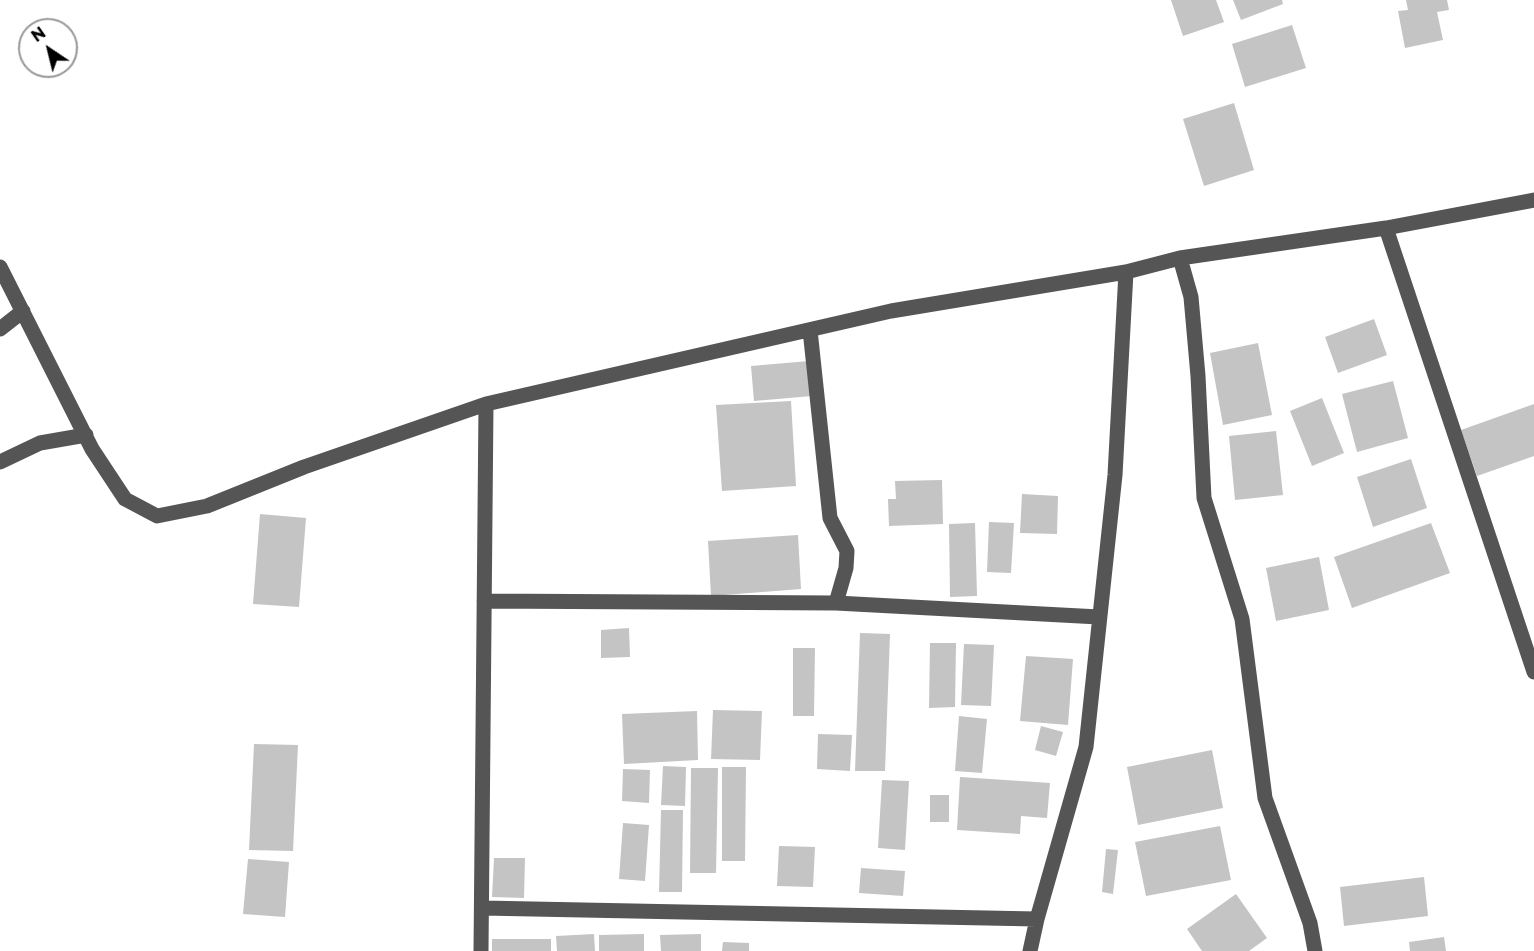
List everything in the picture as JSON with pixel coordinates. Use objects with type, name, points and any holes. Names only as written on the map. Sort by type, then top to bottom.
[{"type":"street","points":[[0,267],[86,435],[125,499],[157,516],[207,506],[304,467],[486,404],[891,311],[1126,272],[1180,258],[1386,228],[1534,200]]},
{"type":"street","points":[[1386,228],[1534,672]]},
{"type":"street","points":[[1180,258],[1191,297],[1198,376],[1200,455],[1204,498],[1242,619],[1265,798],[1310,923],[1315,951]]},
{"type":"street","points":[[1030,951],[1086,747],[1115,475],[1126,272]]},
{"type":"street","points":[[0,329],[23,311]]},
{"type":"street","points":[[810,330],[830,518],[848,551],[846,568],[836,603]]},
{"type":"street","points":[[481,951],[486,404]]},
{"type":"street","points":[[0,462],[40,444],[86,435]]},
{"type":"street","points":[[484,601],[836,603],[1099,617]]},
{"type":"street","points":[[482,908],[1037,919]]},
{"type":"building","points":[[1171,0],[1216,0],[1224,22],[1183,36]]},
{"type":"building","points":[[1233,0],[1282,0],[1283,4],[1241,20]]},
{"type":"building","points":[[1406,0],[1447,0],[1449,10],[1437,12],[1443,40],[1405,48],[1398,11],[1408,10]]},
{"type":"building","points":[[1292,25],[1306,68],[1245,87],[1232,44]]},
{"type":"building","points":[[1234,103],[1254,170],[1204,186],[1183,119]]},
{"type":"building","points":[[1374,319],[1387,355],[1338,373],[1325,337]]},
{"type":"building","points":[[1258,343],[1272,415],[1223,425],[1210,353]]},
{"type":"building","points":[[809,361],[812,396],[754,401],[751,366]]},
{"type":"building","points":[[1393,381],[1408,438],[1357,452],[1342,394]]},
{"type":"building","points":[[1322,398],[1344,453],[1312,466],[1290,411]]},
{"type":"building","points":[[791,401],[796,486],[722,491],[716,405]]},
{"type":"building","points":[[1534,404],[1534,456],[1477,476],[1461,430]]},
{"type":"building","points":[[1276,431],[1283,495],[1235,500],[1229,436]]},
{"type":"building","points":[[1411,459],[1427,508],[1373,527],[1357,477]]},
{"type":"building","points":[[942,480],[943,524],[889,526],[888,499],[896,499],[895,481]]},
{"type":"building","points":[[1022,494],[1058,496],[1057,534],[1020,533]]},
{"type":"building","points":[[260,514],[306,518],[299,607],[253,604]]},
{"type":"building","points":[[989,522],[1014,523],[1011,573],[987,572]]},
{"type":"building","points":[[975,523],[977,596],[950,597],[949,524]]},
{"type":"building","points":[[1431,523],[1450,573],[1352,608],[1334,557]]},
{"type":"building","points":[[798,535],[801,589],[711,596],[708,541]]},
{"type":"building","points":[[1319,557],[1329,610],[1276,621],[1266,568]]},
{"type":"building","points":[[629,628],[630,657],[601,658],[601,630]]},
{"type":"building","points":[[860,633],[890,634],[885,771],[855,771]]},
{"type":"building","points":[[930,643],[956,643],[955,707],[929,708]]},
{"type":"building","points":[[964,644],[994,645],[991,706],[961,705]]},
{"type":"building","points":[[793,648],[815,648],[814,716],[793,716]]},
{"type":"building","points":[[1026,656],[1073,659],[1068,725],[1020,721]]},
{"type":"building","points":[[713,710],[762,711],[760,760],[711,759]]},
{"type":"building","points":[[697,711],[698,760],[624,764],[622,714]]},
{"type":"building","points":[[959,716],[987,719],[982,773],[955,771]]},
{"type":"building","points":[[1041,726],[1063,732],[1056,756],[1035,750]]},
{"type":"building","points":[[818,734],[852,735],[850,771],[817,769]]},
{"type":"building","points":[[254,744],[298,745],[293,851],[249,850]]},
{"type":"building","points":[[1212,750],[1223,808],[1138,825],[1127,767]]},
{"type":"building","points":[[663,766],[686,767],[685,806],[661,805]]},
{"type":"building","points":[[722,767],[746,767],[745,861],[722,861]]},
{"type":"building","points":[[691,768],[718,768],[716,873],[690,873]]},
{"type":"building","points":[[623,769],[650,770],[649,803],[622,801]]},
{"type":"building","points":[[960,777],[1050,783],[1047,818],[1021,816],[1020,834],[957,830]]},
{"type":"building","points":[[882,780],[909,781],[905,850],[878,848]]},
{"type":"building","points":[[930,795],[949,795],[949,822],[930,822]]},
{"type":"building","points":[[661,810],[683,810],[682,892],[659,892]]},
{"type":"building","points":[[623,823],[649,825],[645,881],[619,879]]},
{"type":"building","points":[[1220,826],[1231,880],[1146,896],[1135,842]]},
{"type":"building","points":[[779,846],[815,847],[813,887],[777,886]]},
{"type":"building","points":[[1106,849],[1118,850],[1113,894],[1102,892]]},
{"type":"building","points":[[494,858],[525,858],[524,898],[492,897]]},
{"type":"building","points":[[248,859],[289,862],[285,917],[243,914]]},
{"type":"building","points":[[861,868],[905,871],[903,896],[859,893]]},
{"type":"building","points":[[1424,877],[1428,916],[1344,926],[1340,887]]},
{"type":"building","points":[[1236,894],[1267,938],[1249,951],[1202,951],[1187,929]]},
{"type":"building","points":[[594,934],[595,951],[557,951],[556,936]]},
{"type":"building","points":[[644,934],[644,951],[599,951],[599,935]]},
{"type":"building","points":[[701,934],[701,951],[661,951],[660,935]]},
{"type":"building","points":[[1444,937],[1446,951],[1410,951],[1409,942]]},
{"type":"building","points":[[492,939],[551,939],[551,951],[492,951]]},
{"type":"building","points":[[723,942],[749,943],[749,951],[722,951]]}]
